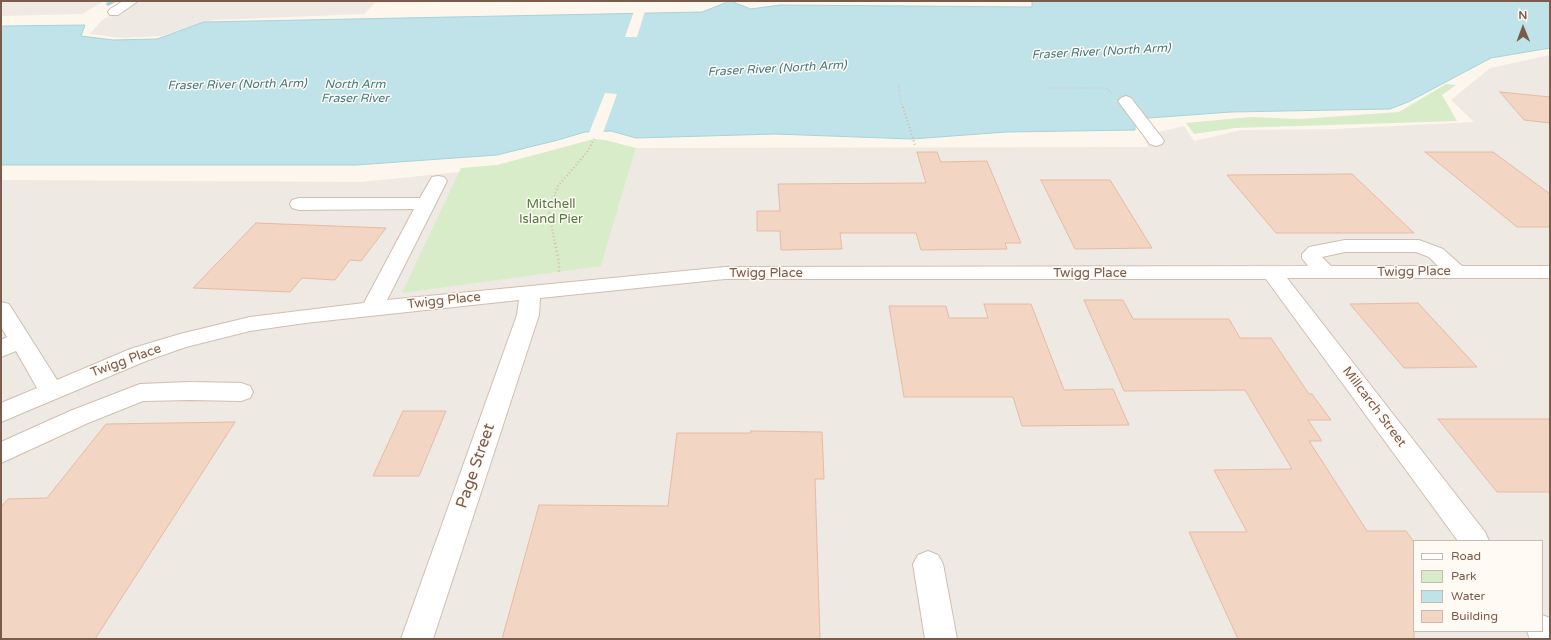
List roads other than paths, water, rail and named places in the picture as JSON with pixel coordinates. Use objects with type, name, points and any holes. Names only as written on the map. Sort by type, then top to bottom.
[{"type":"street","points":[[114,12],[132,1]]},
{"type":"street","points":[[1126,101],[1156,141]]},
{"type":"street","points":[[372,309],[438,181]]},
{"type":"street","points":[[299,204],[426,203]]},
{"type":"street","points":[[1326,273],[1312,258],[1312,254],[1316,251],[1345,246],[1426,247],[1436,253],[1457,272]]},
{"type":"street","name":"Twigg Place","points":[[1,413],[138,355],[216,331],[298,317],[672,277],[725,273],[1273,274],[1550,272]]},
{"type":"street","name":"Millcarch Street","points":[[1273,274],[1474,540]]},
{"type":"street","name":"Page Street","points":[[416,639],[528,315],[530,292]]},
{"type":"street","points":[[1,309],[11,345],[51,391]]},
{"type":"street","points":[[1,453],[79,417],[140,393],[190,391],[241,392]]},
{"type":"street","points":[[928,564],[941,639]]},
{"type":"water","name":"North Arm Fraser River","points":[[726,1],[735,1],[735,3],[751,9],[780,5],[1032,7],[1032,1],[1550,1],[1550,48],[1491,58],[1408,102],[1390,109],[1231,112],[1135,119],[1135,130],[1006,132],[912,139],[775,134],[636,138],[611,131],[585,132],[497,155],[356,165],[1,165],[1,26],[85,25],[81,36],[113,40],[157,39],[204,22],[702,12],[725,3]]},
{"type":"waterway","points":[[108,4],[114,1]]},
{"type":"water label","name":"Fraser River (North Arm)","points":[[1101,52]]},
{"type":"water label","name":"Fraser River (North Arm)","points":[[777,69]]},
{"type":"water label","name":"Fraser River (North Arm)","points":[[237,85]]},
{"type":"park label","name":"Mitchell Island Pier","points":[[551,212]]}]
